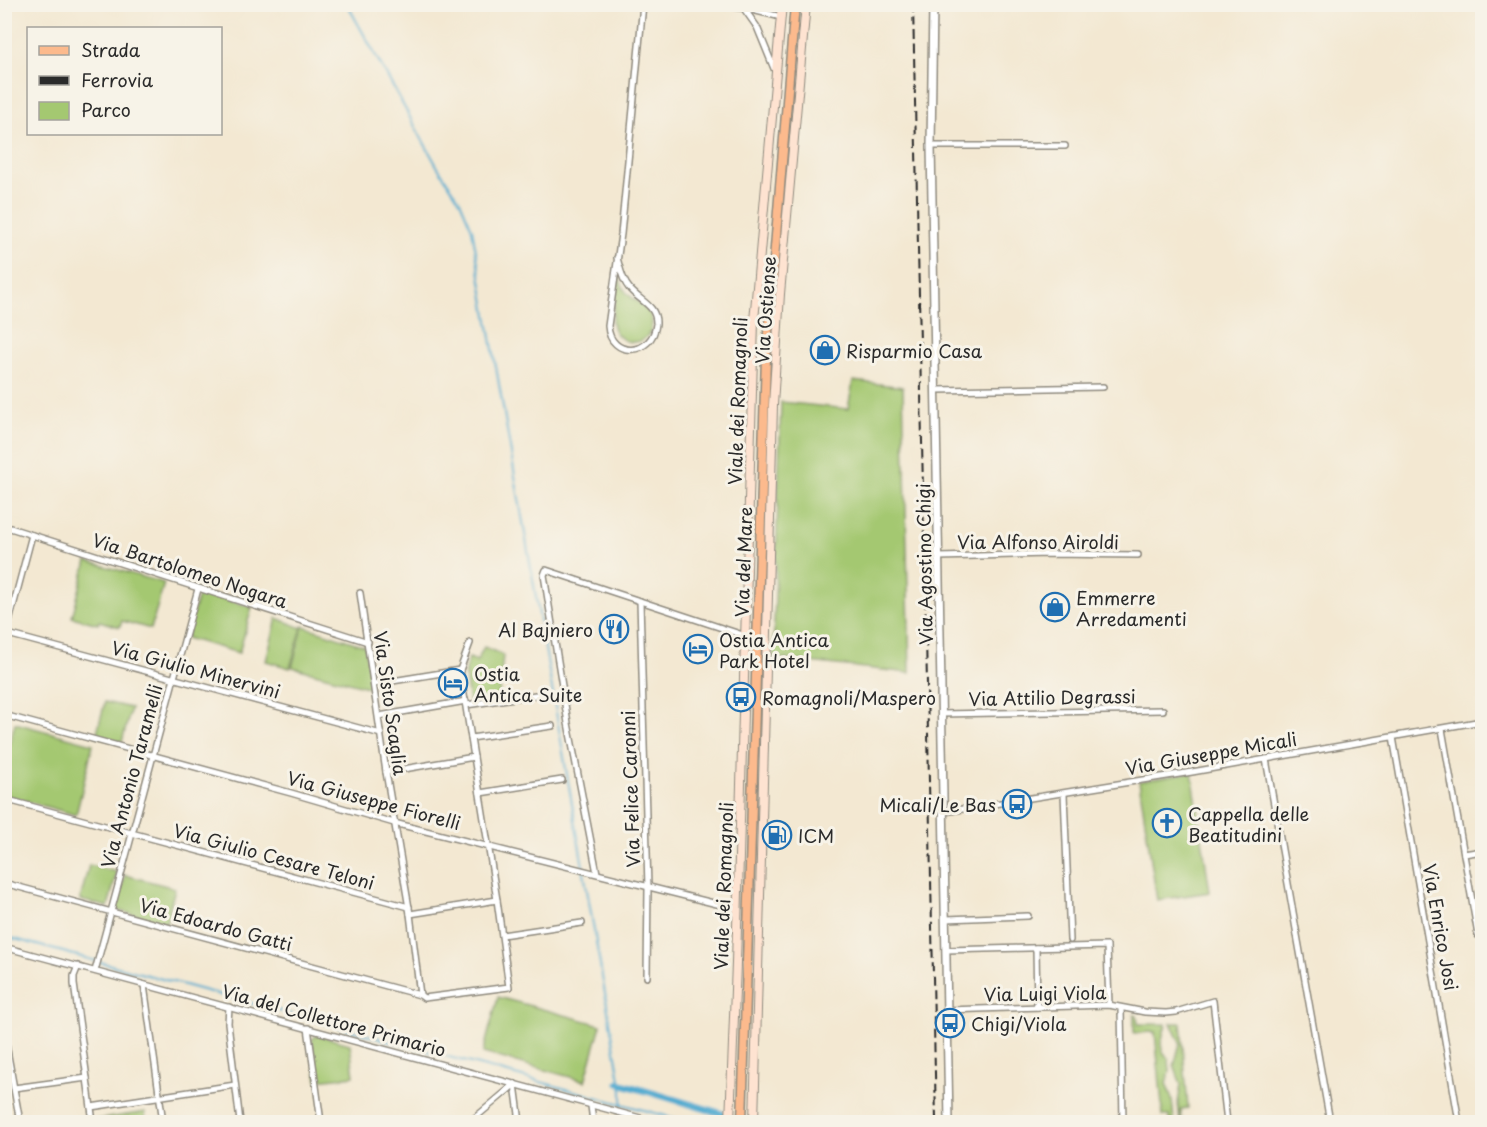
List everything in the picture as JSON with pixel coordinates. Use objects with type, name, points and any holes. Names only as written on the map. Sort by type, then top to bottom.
[{"type":"main road","name":"Viale dei Romagnoli","points":[[730,1122],[754,321],[782,4]]},
{"type":"main road","name":"Via del Mare","points":[[742,1122],[766,357],[795,4]]},
{"type":"main road","name":"Via Ostiense","points":[[754,1122],[774,405],[780,286],[806,4]]},
{"type":"street","points":[[617,258],[627,286],[646,302],[656,317],[656,327],[650,340],[636,349],[626,349],[618,345],[611,339],[609,332],[617,258],[621,234],[643,4]]},
{"type":"street","points":[[703,4],[744,8],[781,17]]},
{"type":"street","name":"Via Agostino Chigi","points":[[933,4],[932,146],[949,1122]]},
{"type":"street","points":[[744,8],[757,27],[776,73]]},
{"type":"street","points":[[932,146],[1065,146]]},
{"type":"street","points":[[937,390],[1103,387]]},
{"type":"street","name":"Via Bartolomeo Nogara","points":[[4,526],[368,642]]},
{"type":"street","points":[[5,633],[32,535]]},
{"type":"street","name":"Via Alfonso Airoldi","points":[[939,556],[1138,555]]},
{"type":"street","points":[[597,873],[568,723],[544,575],[546,570],[746,636]]},
{"type":"street","name":"Via Antonio Taramelli","points":[[95,971],[172,678],[198,589]]},
{"type":"street","name":"Via Sisto Scaglia","points":[[360,593],[420,995]]},
{"type":"street","name":"Via Felice Caronni","points":[[640,601],[648,887],[647,977]]},
{"type":"street","name":"Via Giulio Minervini","points":[[5,633],[381,734]]},
{"type":"street","points":[[470,643],[460,670],[502,934],[582,923]]},
{"type":"street","points":[[374,684],[460,670]]},
{"type":"street","points":[[379,716],[549,693]]},
{"type":"street","name":"Via Attilio Degrassi","points":[[941,714],[1163,710]]},
{"type":"street","name":"Via Giuseppe Fiorelli","points":[[4,715],[152,754],[394,823],[737,909]]},
{"type":"street","name":"Via Giuseppe Micali","points":[[944,812],[1064,794],[1482,721]]},
{"type":"street","points":[[471,738],[552,726]]},
{"type":"street","points":[[1443,729],[1478,935],[1482,934]]},
{"type":"street","name":"Via Enrico Josi","points":[[1393,737],[1459,1122]]},
{"type":"street","points":[[386,772],[474,757]]},
{"type":"street","points":[[1266,759],[1330,1122]]},
{"type":"street","points":[[480,793],[562,780]]},
{"type":"street","points":[[1064,794],[1070,940]]},
{"type":"street","name":"Via Giulio Cesare Teloni","points":[[4,799],[409,911]]},
{"type":"street","points":[[1464,854],[1482,851]]},
{"type":"street","name":"Via Edoardo Gatti","points":[[4,883],[111,910],[420,995],[424,998],[509,987],[502,934]]},
{"type":"street","points":[[409,911],[497,900]]},
{"type":"street","points":[[946,919],[1028,916]]},
{"type":"street","points":[[946,950],[1107,946],[1109,1005]]},
{"type":"street","name":"Via del Collettore Primario","points":[[4,947],[655,1122]]},
{"type":"street","points":[[1036,948],[1037,1007]]},
{"type":"street","points":[[78,966],[74,984],[93,1122]]},
{"type":"street","points":[[144,984],[163,1122]]},
{"type":"street","name":"Via Luigi Viola","points":[[947,1010],[1109,1005],[1145,1012],[1176,1012],[1213,1000],[1227,1122]]},
{"type":"street","points":[[229,1007],[228,1023],[240,1122]]},
{"type":"street","points":[[1121,1008],[1123,1122]]},
{"type":"street","points":[[308,1028],[321,1122]]},
{"type":"street","points":[[4,1033],[20,1122]]},
{"type":"street","points":[[14,1088],[87,1078]]},
{"type":"street","points":[[470,1122],[515,1084]]},
{"type":"street","points":[[515,1084],[520,1122]]},
{"type":"street","points":[[91,1107],[235,1085]]},
{"type":"street","points":[[591,1106],[593,1122]]},
{"type":"green space","points":[[618,275],[626,292],[646,309],[651,317],[650,331],[640,341],[626,341],[619,337],[612,322]]},
{"type":"green space","points":[[853,381],[903,387],[910,673],[773,658],[781,402],[848,409]]},
{"type":"green space","points":[[87,561],[164,583],[151,629],[122,621],[120,627],[72,617]]},
{"type":"green space","points":[[202,593],[252,607],[239,653],[186,638],[198,596]]},
{"type":"green space","points":[[277,618],[302,628],[290,668],[266,661]]},
{"type":"green space","points":[[303,626],[365,646],[371,688],[292,667]]},
{"type":"green space","points":[[484,647],[503,655],[499,697],[472,702],[469,701],[467,664],[469,658],[477,661]]},
{"type":"green space","points":[[105,702],[131,708],[122,742],[96,736]]},
{"type":"green space","points":[[15,723],[93,744],[76,815],[5,795],[5,762]]},
{"type":"green space","points":[[1192,772],[1210,892],[1157,900],[1139,781]]},
{"type":"green space","points":[[89,865],[117,872],[108,907],[80,900]]},
{"type":"green space","points":[[125,875],[175,888],[166,923],[116,910]]},
{"type":"green space","points":[[498,997],[601,1025],[585,1081],[483,1053]]},
{"type":"green space","points":[[1134,1015],[1137,1016],[1138,1024],[1166,1024],[1161,1043],[1162,1050],[1169,1060],[1170,1072],[1166,1083],[1172,1099],[1174,1121],[1169,1122],[1169,1116],[1163,1116],[1155,1032],[1134,1033]]},
{"type":"green space","points":[[1171,1023],[1181,1023],[1188,1108],[1181,1109],[1181,1118],[1184,1120],[1180,1121],[1178,1103],[1181,1084],[1174,1066],[1180,1043]]},
{"type":"green space","points":[[317,1035],[350,1044],[354,1076],[317,1080],[312,1039]]},
{"type":"green space","points":[[145,1112],[146,1122],[96,1122],[96,1120]]},
{"type":"waterway","points":[[347,4],[437,166],[460,201],[472,229],[622,1091],[622,1105]]},
{"type":"waterway","points":[[4,936],[688,1122]]},
{"type":"waterway","points":[[619,1083],[723,1114]]},
{"type":"railway","points":[[913,4],[936,1122]]},
{"type":"place","name":"Risparmio Casa","points":[[825,350]]},
{"type":"place","name":"Emmerre Arredamenti","points":[[1055,607]]},
{"type":"place","name":"Al Bajniero","points":[[614,629]]},
{"type":"place","name":"Ostia Antica Park Hotel","points":[[698,649]]},
{"type":"place","name":"Ostia Antica Suite","points":[[453,683]]},
{"type":"place","name":"Romagnoli/Maspero","points":[[741,697]]},
{"type":"place","name":"Micali/Le Bas","points":[[1017,804]]},
{"type":"place","name":"Cappella delle Beatitudini","points":[[1167,823]]},
{"type":"place","name":"ICM","points":[[777,835]]},
{"type":"place","name":"Chigi/Viola","points":[[950,1023]]}]
